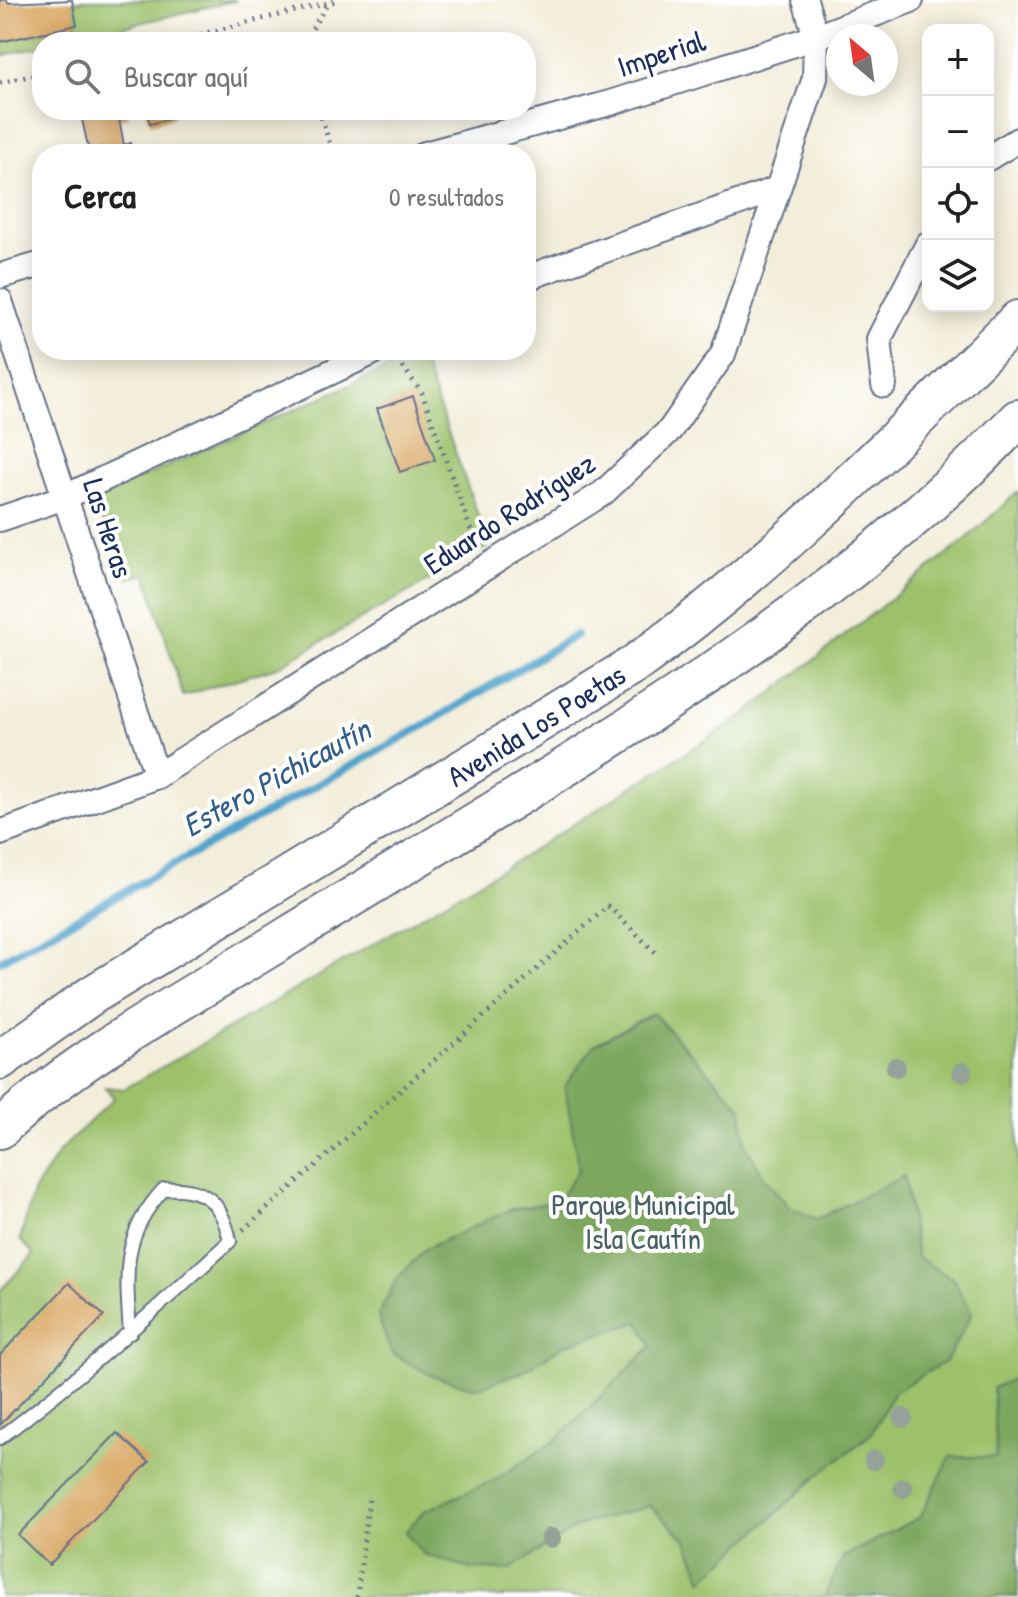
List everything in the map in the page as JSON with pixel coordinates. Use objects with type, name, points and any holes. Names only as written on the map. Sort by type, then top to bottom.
[{"type":"main road","name":"Avenida Los Poetas","points":[[0,1060],[92,995],[632,666],[685,628],[821,513],[1018,320]]},
{"type":"main road","name":"Avenida Los Poetas","points":[[0,1129],[22,1108],[121,1041],[565,766],[735,654],[836,583],[1016,422]]},
{"type":"street","name":"Eduardo Rodríguez","points":[[0,833],[157,776],[603,493],[637,464],[678,419],[723,354],[815,78],[816,37],[805,0]]},
{"type":"street","name":"Imperial","points":[[461,144],[610,103],[816,37],[911,0]]},
{"type":"street","points":[[994,154],[1018,140]]},
{"type":"street","points":[[536,274],[777,189]]},
{"type":"street","points":[[884,385],[879,339],[922,256]]},
{"type":"street","points":[[0,276],[32,267]]},
{"type":"street","name":"Las Heras","points":[[0,301],[157,776]]},
{"type":"street","points":[[0,519],[65,497],[357,360]]},
{"type":"lane","points":[[0,1438],[71,1385],[130,1333],[230,1241],[225,1217],[210,1199],[188,1188],[164,1189],[146,1208],[132,1234],[127,1291],[130,1333]]},
{"type":"path","points":[[208,32],[340,0]]},
{"type":"path","points":[[310,32],[329,1]]},
{"type":"path","points":[[0,83],[32,75]]},
{"type":"path","points":[[322,120],[330,144]]},
{"type":"path","points":[[398,360],[422,393],[484,569]]},
{"type":"path","points":[[230,1241],[608,906],[659,956]]},
{"type":"path","points":[[357,1597],[369,1498]]},
{"type":"green space","points":[[237,0],[102,32],[45,32],[77,25],[72,2]]},
{"type":"green space","points":[[32,35],[32,48],[0,56],[0,42]]},
{"type":"green space","points":[[406,360],[422,360],[489,546],[277,667],[183,696],[146,574],[127,578],[93,499]]},
{"type":"green space","name":"Parque Municipal Isla Cautín","points":[[1018,492],[1018,1597],[0,1597],[0,1291],[34,1254],[20,1240],[33,1192],[59,1152],[114,1098],[105,1087],[124,1089],[524,856],[743,716],[964,541]]},
{"type":"green space","points":[[653,1013],[742,1108],[746,1146],[765,1179],[790,1208],[817,1219],[904,1176],[917,1257],[953,1279],[972,1314],[946,1361],[894,1392],[871,1434],[821,1473],[703,1580],[687,1541],[650,1506],[580,1525],[509,1570],[471,1569],[423,1554],[405,1532],[424,1511],[493,1481],[555,1441],[652,1346],[639,1322],[566,1344],[522,1372],[477,1388],[432,1376],[391,1352],[378,1316],[396,1280],[425,1249],[512,1209],[558,1201],[579,1169],[565,1086],[594,1045]]},
{"type":"green space","points":[[1018,1376],[1018,1597],[824,1597],[843,1557],[920,1517],[950,1457],[996,1457],[993,1388]]},
{"type":"building","points":[[0,0],[7,0],[8,3],[72,0],[77,25],[32,32],[32,35],[0,42]]},
{"type":"building","points":[[82,120],[119,120],[124,144],[87,144]]},
{"type":"building","points":[[413,396],[435,460],[400,472],[377,409]]},
{"type":"building","points":[[69,1283],[104,1316],[0,1425],[0,1355]]},
{"type":"building","points":[[117,1433],[149,1462],[49,1565],[18,1535]]},
{"type":"waterway","name":"Estero Pichicautín","points":[[0,961],[425,725],[576,635]]}]
